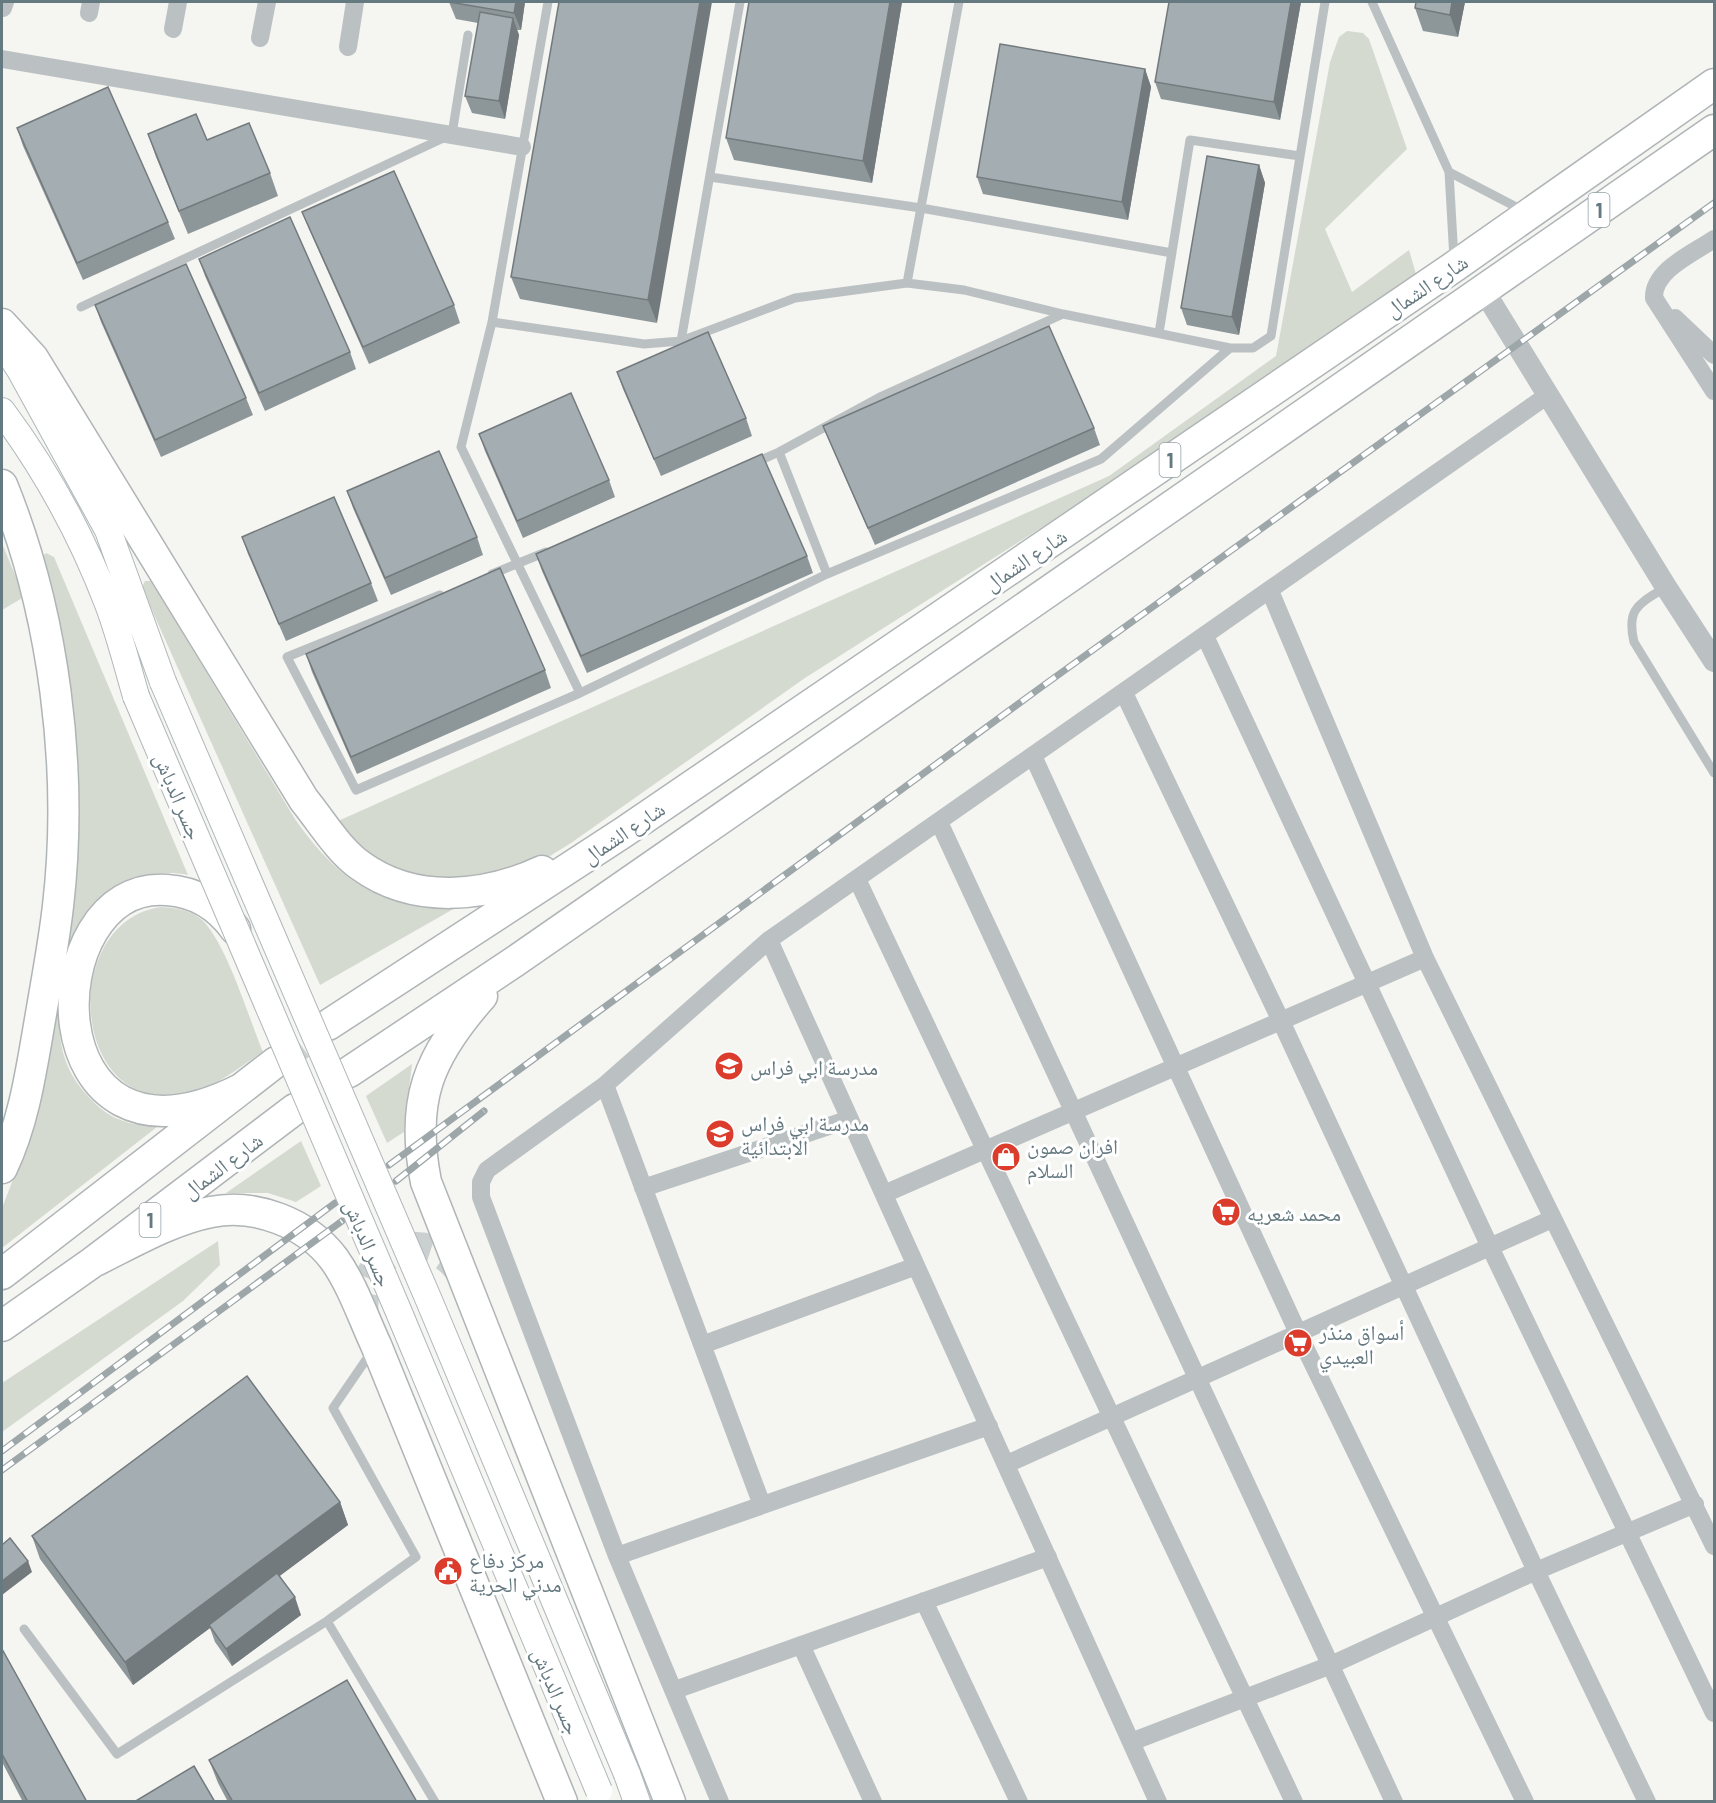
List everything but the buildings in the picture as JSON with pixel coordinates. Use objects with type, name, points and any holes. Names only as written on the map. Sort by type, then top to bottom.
[{"type":"highway","name":"شارع الشمال","points":[[328,1025],[624,832],[1455,266],[1714,84]]},
{"type":"highway","name":"شارع الشمال","points":[[349,1072],[514,962],[1714,130]]},
{"type":"highway","points":[[2,324],[33,358],[304,800],[346,853],[361,866],[382,878],[415,889],[435,893],[475,892],[514,883],[624,832]]},
{"type":"highway","points":[[2,485],[25,549],[37,592],[58,716],[62,779],[58,904],[50,964],[25,1095],[18,1124],[2,1168]]},
{"type":"highway","points":[[235,929],[208,901],[192,894],[165,890],[140,892],[103,913],[87,940],[81,961],[74,1026],[81,1058],[102,1087],[132,1106],[179,1111],[202,1106],[241,1089]]},
{"type":"highway","points":[[514,962],[460,1021],[434,1062],[420,1115],[419,1143],[422,1160],[434,1203],[670,1802]]},
{"type":"highway","name":"1","points":[[2,1274],[276,1062]]},
{"type":"highway","name":"شارع الشمال","points":[[2,1326],[93,1262],[295,1109]]},
{"type":"highway","points":[[93,1262],[166,1228],[210,1212],[244,1211],[266,1215],[300,1229],[324,1246],[346,1281],[376,1345],[562,1802]]},
{"type":"main road","name":"جسر الدباش","points":[[2,342],[21,370],[108,530],[163,682],[419,1277],[637,1802]]},
{"type":"main road","name":"جسر الدباش","points":[[2,411],[28,446],[84,547],[108,605],[136,696],[601,1796]]},
{"type":"street","points":[[173,28],[178,2]]},
{"type":"street","points":[[260,38],[267,2]]},
{"type":"street","points":[[348,47],[355,2]]},
{"type":"street","points":[[2,59],[522,147]]},
{"type":"street","points":[[1714,239],[1660,277],[1654,288],[1654,298],[1714,391]]},
{"type":"street","points":[[1484,291],[1665,587],[1714,661]]},
{"type":"street","points":[[1654,298],[1714,355]]},
{"type":"street","points":[[720,1802],[617,1556],[481,1197],[481,1182],[487,1170],[605,1085],[769,940],[1548,395]]},
{"type":"street","points":[[1270,591],[1425,958],[1714,1546]]},
{"type":"street","points":[[1205,636],[1490,1247],[1714,1713]]},
{"type":"street","points":[[1124,693],[1281,1021],[1536,1571],[1647,1802]]},
{"type":"street","points":[[1033,756],[1298,1333],[1525,1802]]},
{"type":"street","points":[[939,822],[1394,1802]]},
{"type":"street","points":[[857,879],[1294,1802]]},
{"type":"street","points":[[769,940],[1158,1802]]},
{"type":"street","points":[[884,1194],[1425,958]]},
{"type":"street","points":[[605,1085],[762,1505]]},
{"type":"street","points":[[643,1188],[850,1119]]},
{"type":"street","points":[[1007,1464],[1552,1219]]},
{"type":"street","points":[[702,1345],[916,1266]]},
{"type":"street","points":[[617,1556],[989,1426]]},
{"type":"street","points":[[1131,1742],[1331,1665],[1536,1571],[1695,1504]]},
{"type":"street","points":[[675,1690],[1048,1557]]},
{"type":"street","points":[[924,1602],[1019,1802]]},
{"type":"street","points":[[801,1645],[873,1802]]},
{"type":"lane","points":[[548,2],[492,322],[461,447],[580,693]]},
{"type":"lane","points":[[681,341],[740,2]]},
{"type":"lane","points":[[907,283],[959,2]]},
{"type":"lane","points":[[492,322],[644,344],[681,341],[795,298],[907,283],[964,290],[1063,314],[1230,348],[1253,348],[1271,336],[1325,2]]},
{"type":"lane","points":[[1372,2],[1449,172],[1455,266]]},
{"type":"lane","points":[[81,307],[452,134],[468,35]]},
{"type":"lane","points":[[1159,333],[1190,140],[1300,156]]},
{"type":"lane","points":[[1449,172],[1530,214]]},
{"type":"lane","points":[[710,177],[921,208],[1172,253]]},
{"type":"lane","points":[[747,466],[779,452],[882,396],[1063,314]]},
{"type":"lane","points":[[453,590],[287,657],[356,789],[580,693],[827,574],[1101,459],[1230,348]]},
{"type":"lane","points":[[779,452],[827,574]]},
{"type":"lane","points":[[486,577],[552,550]]},
{"type":"lane","points":[[1665,587],[1636,605],[1631,619],[1634,642],[1714,773]]},
{"type":"lane","points":[[24,1629],[117,1754],[327,1621],[416,1557],[333,1408],[376,1345]]},
{"type":"lane","points":[[327,1621],[435,1802]]},
{"type":"shaded area","points":[[1347,31],[1363,33],[1369,39],[1407,149],[1325,229],[1352,292],[1409,250],[1416,274],[1047,524],[805,678],[542,861],[473,882],[403,875],[359,850],[338,821],[1109,476],[1276,356],[1330,62],[1339,37]]},
{"type":"shaded area","points":[[2,543],[24,597],[2,610]]},
{"type":"shaded area","points":[[46,553],[54,557],[188,875],[173,873],[142,876],[114,888],[90,907],[74,934],[61,997],[61,1042],[64,1056],[77,1083],[95,1103],[112,1116],[130,1123],[157,1127],[2,1248],[2,1208],[34,1125],[58,981],[41,558]]},
{"type":"shaded area","points":[[145,581],[151,581],[295,819],[315,846],[339,870],[366,889],[413,903],[457,907],[320,985],[142,588]]},
{"type":"shaded area","points":[[162,907],[192,913],[201,919],[210,930],[228,962],[263,1052],[207,1088],[182,1096],[169,1097],[135,1089],[111,1069],[96,1040],[90,1006],[94,972],[108,941],[130,918]]},
{"type":"shaded area","points":[[412,1064],[404,1132],[387,1143],[366,1096]]},
{"type":"shaded area","points":[[301,1141],[321,1186],[296,1202],[268,1193],[226,1193]]},
{"type":"shaded area","points":[[218,1241],[220,1265],[183,1301],[2,1432],[2,1383]]},
{"type":"tunnel","points":[[276,1062],[328,1025]]},
{"type":"tunnel","points":[[365,1323],[364,1297],[370,1276],[382,1260],[398,1250],[416,1247],[434,1250],[451,1261],[465,1280]]},
{"type":"railway","points":[[389,1165],[1040,688],[1714,203]]},
{"type":"railway","points":[[396,1181],[484,1111]]},
{"type":"railway","points":[[2,1451],[335,1203]]},
{"type":"railway","points":[[2,1470],[342,1221]]},
{"type":"place","name":"مدرسة ابي فراس","points":[[729,1066]]},
{"type":"place","name":"مدرسة ابي فراس الابتدائية","points":[[720,1134]]},
{"type":"place","name":"افران صمون السلام","points":[[1006,1157]]},
{"type":"place","name":"محمد شعريه","points":[[1226,1212]]},
{"type":"place","name":"أسواق منذر العبيدي","points":[[1298,1343]]},
{"type":"place","name":"مركز دفاع مدني الحرية","points":[[448,1571]]}]
